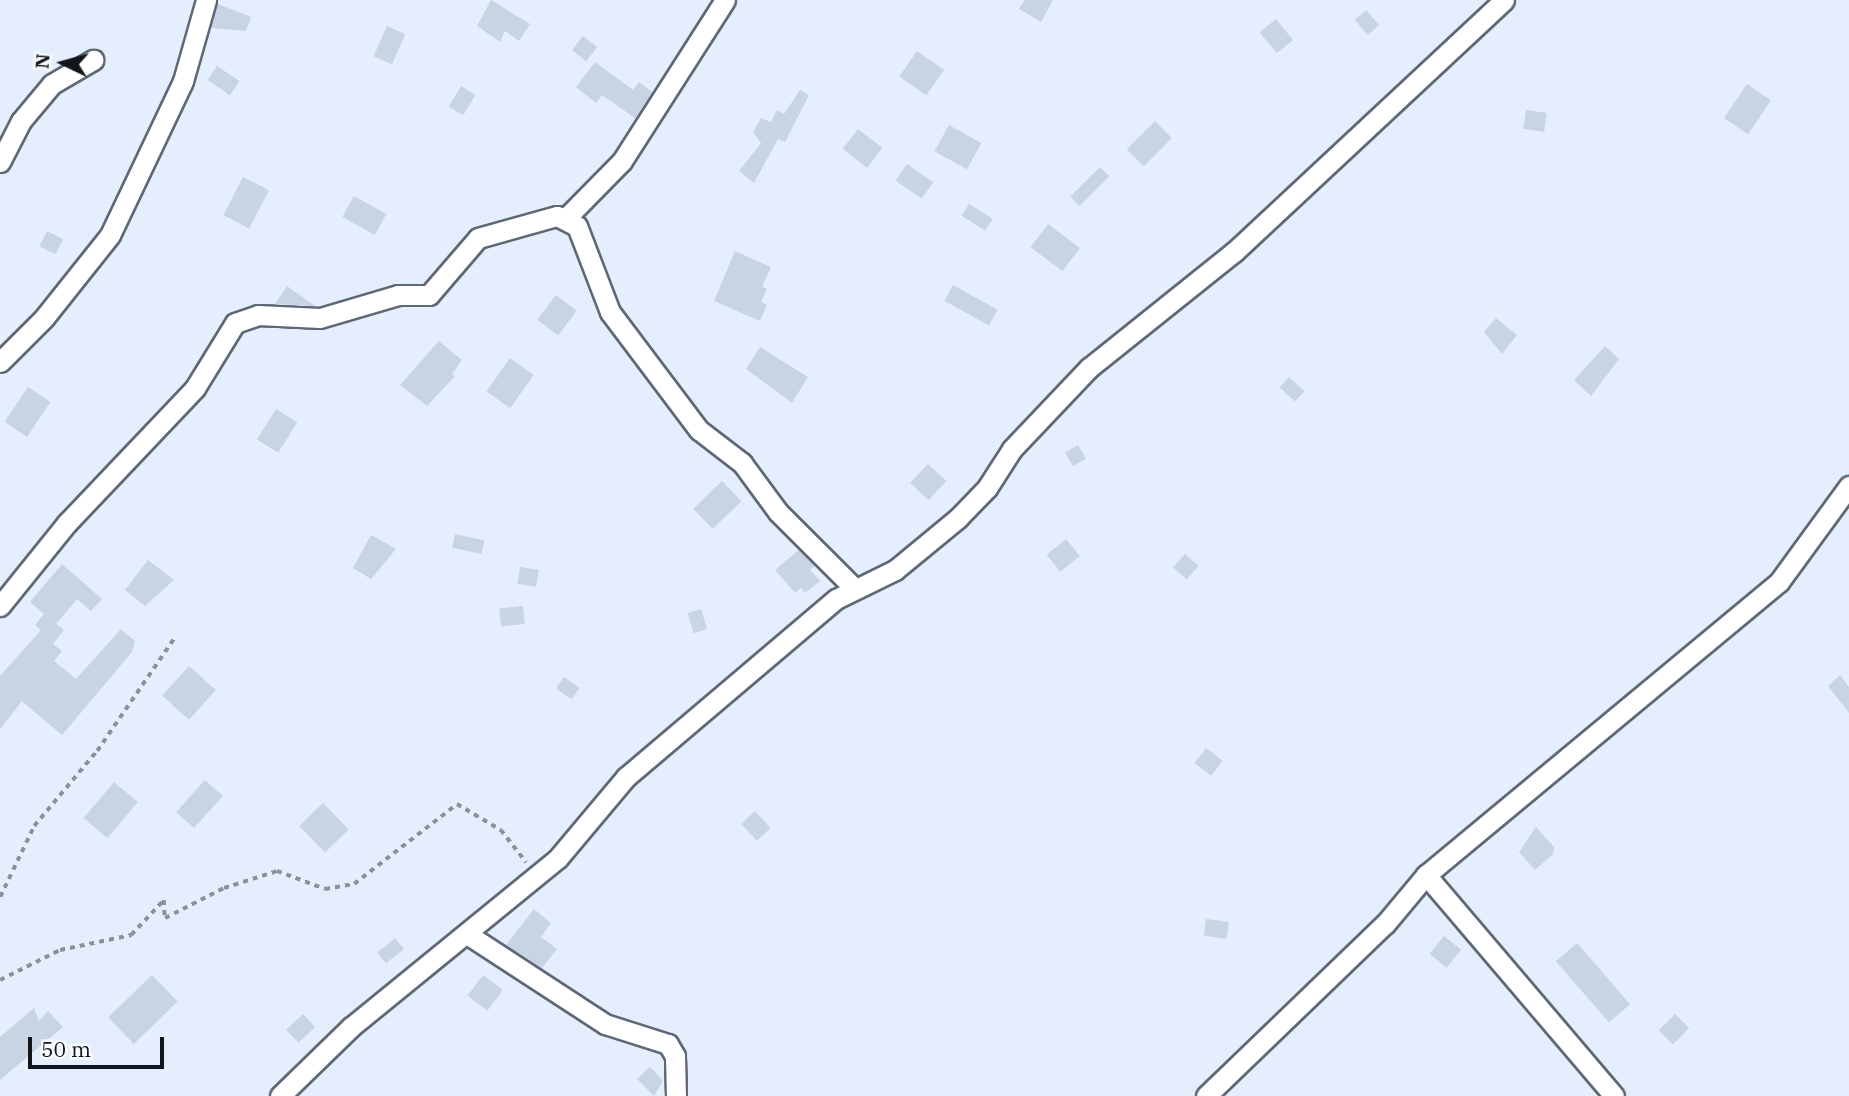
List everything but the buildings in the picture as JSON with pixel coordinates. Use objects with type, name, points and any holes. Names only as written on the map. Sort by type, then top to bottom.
[{"type":"street","points":[[0,362],[44,317],[110,235],[183,81],[206,0]]},
{"type":"street","points":[[0,606],[67,523],[195,388],[235,323],[258,315],[320,318],[398,295],[429,295],[478,238],[543,217],[567,217],[622,161],[725,0]]},
{"type":"street","points":[[280,1096],[351,1027],[467,934],[574,842],[626,776],[855,589],[895,570],[958,518],[987,488],[1012,449],[1064,401],[1089,368],[1234,252],[1504,0]]},
{"type":"street","points":[[0,162],[21,121],[52,84],[93,60]]},
{"type":"street","points":[[567,217],[584,237],[610,312],[679,405],[699,430],[755,476],[778,512],[855,589]]},
{"type":"street","points":[[1206,1096],[1385,924],[1426,875],[1623,714],[1658,677],[1779,582],[1849,486]]},
{"type":"street","points":[[1426,875],[1614,1096]]},
{"type":"street","points":[[467,934],[605,1024],[668,1044],[675,1056],[676,1096]]},
{"type":"path","points":[[0,897],[34,826],[97,751],[175,637]]},
{"type":"path","points":[[0,980],[60,950],[131,935],[164,900],[165,918],[224,888],[277,871],[325,889],[354,884],[457,804],[500,830],[537,874]]}]
